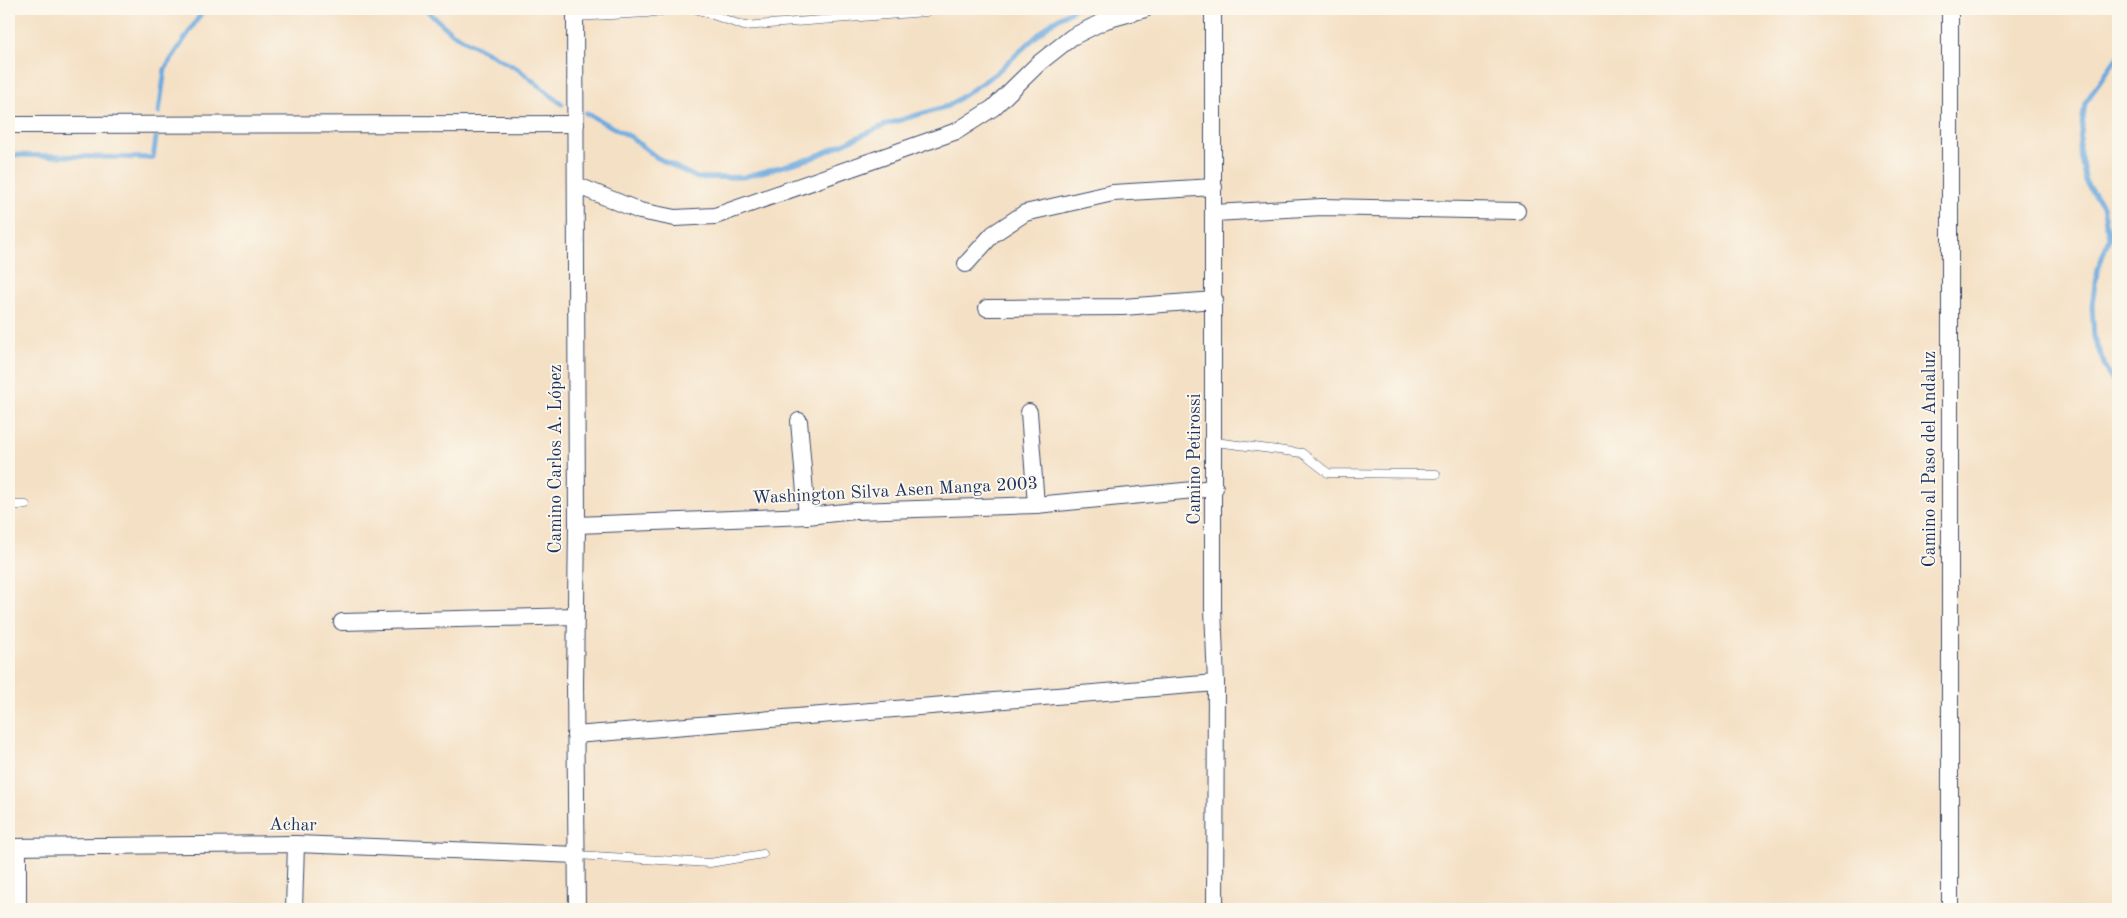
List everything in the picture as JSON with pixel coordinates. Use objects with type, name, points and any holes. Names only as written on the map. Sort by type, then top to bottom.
[{"type":"street","points":[[576,185],[640,211],[675,218],[715,216],[957,131],[993,108],[1039,64],[1072,37],[1106,20],[1145,9]]},
{"type":"street","name":"Camino Petirossi","points":[[1214,9],[1215,909]]},
{"type":"street","name":"Camino al Paso del Andaluz","points":[[1950,9],[1950,909]]},
{"type":"street","name":"Camino Carlos A. López","points":[[575,13],[577,524],[575,735],[577,909]]},
{"type":"street","points":[[9,125],[576,124]]},
{"type":"street","points":[[966,264],[993,234],[1025,213],[1113,193],[1214,187]]},
{"type":"street","points":[[1214,213],[1322,207],[1517,211]]},
{"type":"street","points":[[988,308],[1123,307],[1215,300]]},
{"type":"street","points":[[1029,412],[1036,505]]},
{"type":"street","points":[[798,421],[807,516]]},
{"type":"street","name":"Washington Silva Asen Manga 2003","points":[[577,524],[807,516],[856,511],[1036,505],[1215,488]]},
{"type":"street","points":[[342,622],[575,616]]},
{"type":"street","points":[[575,735],[1216,683]]},
{"type":"street","points":[[294,909],[296,844]]},
{"type":"street","name":"Achar","points":[[13,847],[296,844],[577,855]]},
{"type":"street","points":[[13,847],[18,909]]},
{"type":"lane","points":[[575,13],[647,13],[675,9]]},
{"type":"lane","points":[[696,9],[744,26],[926,12]]},
{"type":"lane","points":[[1215,442],[1302,453],[1328,473],[1436,474]]},
{"type":"lane","points":[[9,504],[26,505]]},
{"type":"lane","points":[[577,855],[710,863],[763,854]]},
{"type":"waterway","points":[[159,112],[165,69],[204,9]]},
{"type":"waterway","points":[[266,9],[299,9]]},
{"type":"waterway","points":[[425,9],[453,34],[518,69],[562,104]]},
{"type":"waterway","points":[[586,113],[631,137],[656,157],[697,178],[744,177],[812,158],[887,124],[948,106],[995,74],[1051,23],[1074,9]]},
{"type":"waterway","points":[[2118,56],[2085,103],[2079,148],[2086,183],[2103,206],[2109,238],[2097,272],[2092,305],[2094,338],[2108,374],[2118,389]]},
{"type":"waterway","points":[[9,155],[153,158],[156,138]]}]
